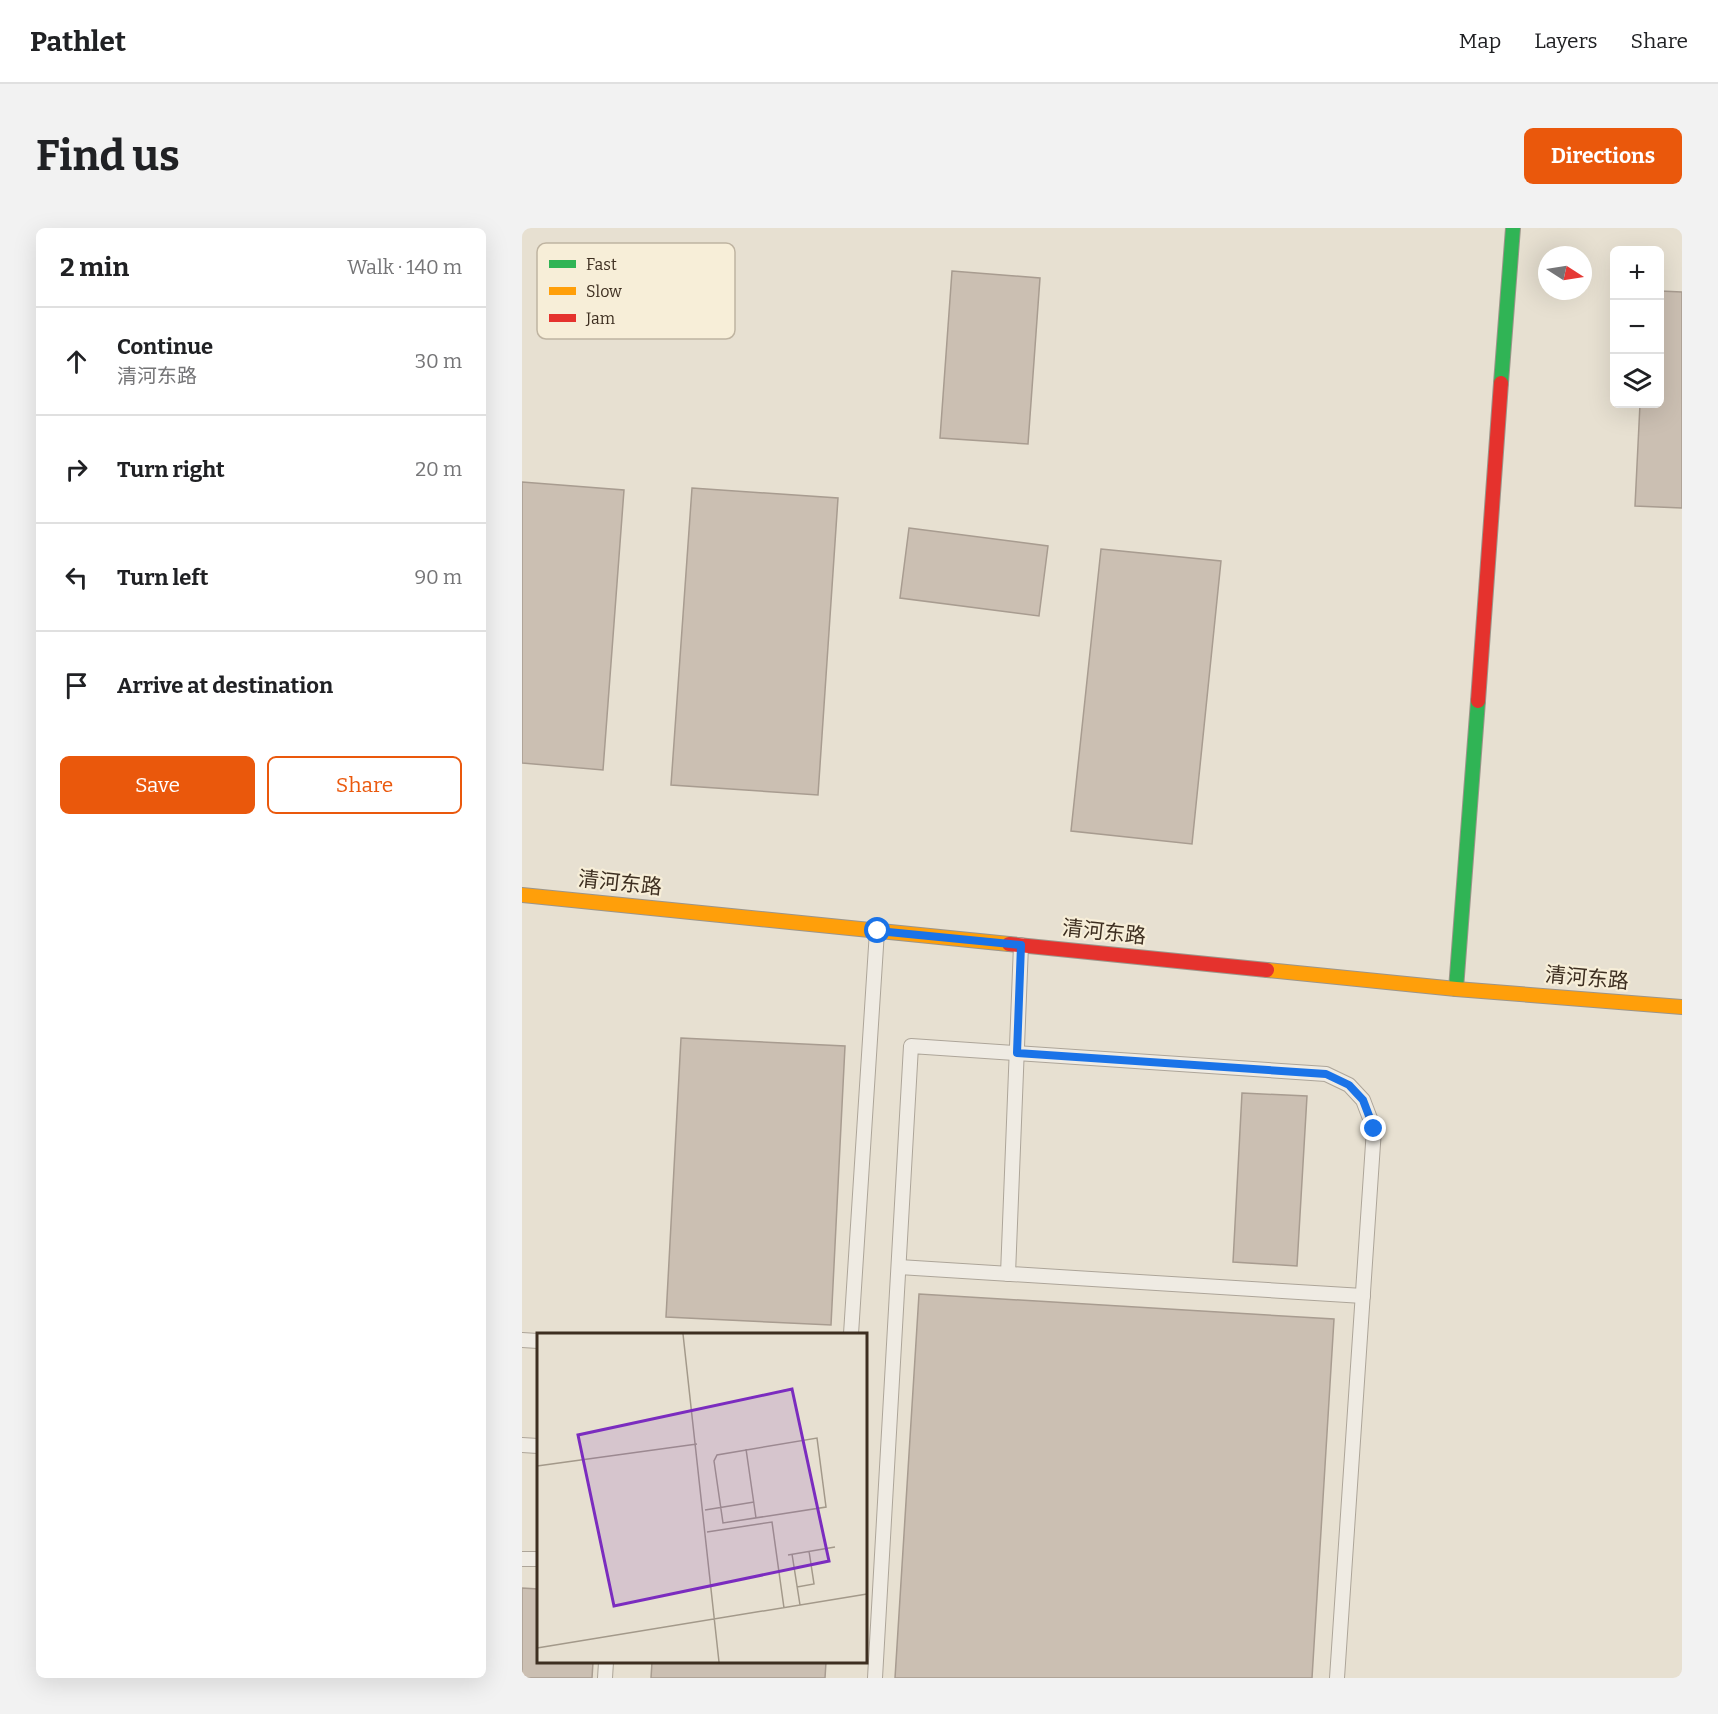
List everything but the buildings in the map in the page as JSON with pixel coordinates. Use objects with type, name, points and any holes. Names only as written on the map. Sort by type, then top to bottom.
[{"type":"street","points":[[1456,989],[1513,228]]},
{"type":"street","name":"清河东路","points":[[522,895],[1456,989],[1682,1007]]},
{"type":"lane","points":[[851,1333],[878,931]]},
{"type":"lane","points":[[1008,1274],[1021,945]]},
{"type":"lane","points":[[875,1678],[912,1046],[1326,1074],[1349,1085],[1363,1100],[1374,1129],[1337,1678]]},
{"type":"lane","points":[[899,1267],[1363,1296]]},
{"type":"lane","points":[[522,1340],[537,1341]]},
{"type":"lane","points":[[522,1445],[537,1446]]},
{"type":"lane","points":[[605,1678],[606,1663]]},
{"type":"traffic: fast","points":[[1501,383],[1513,228]]},
{"type":"traffic: fast","points":[[1456,989],[1478,701]]},
{"type":"traffic: slow","points":[[522,895],[1009,944]]},
{"type":"traffic: slow","points":[[1267,970],[1456,989],[1682,1007]]},
{"type":"traffic: jam","points":[[1478,701],[1501,383]]},
{"type":"traffic: jam","points":[[1009,944],[1267,970]]},
{"type":"route","points":[[878,931],[1021,945],[1017,1053],[1326,1074],[1349,1085],[1363,1100],[1374,1129]]}]
